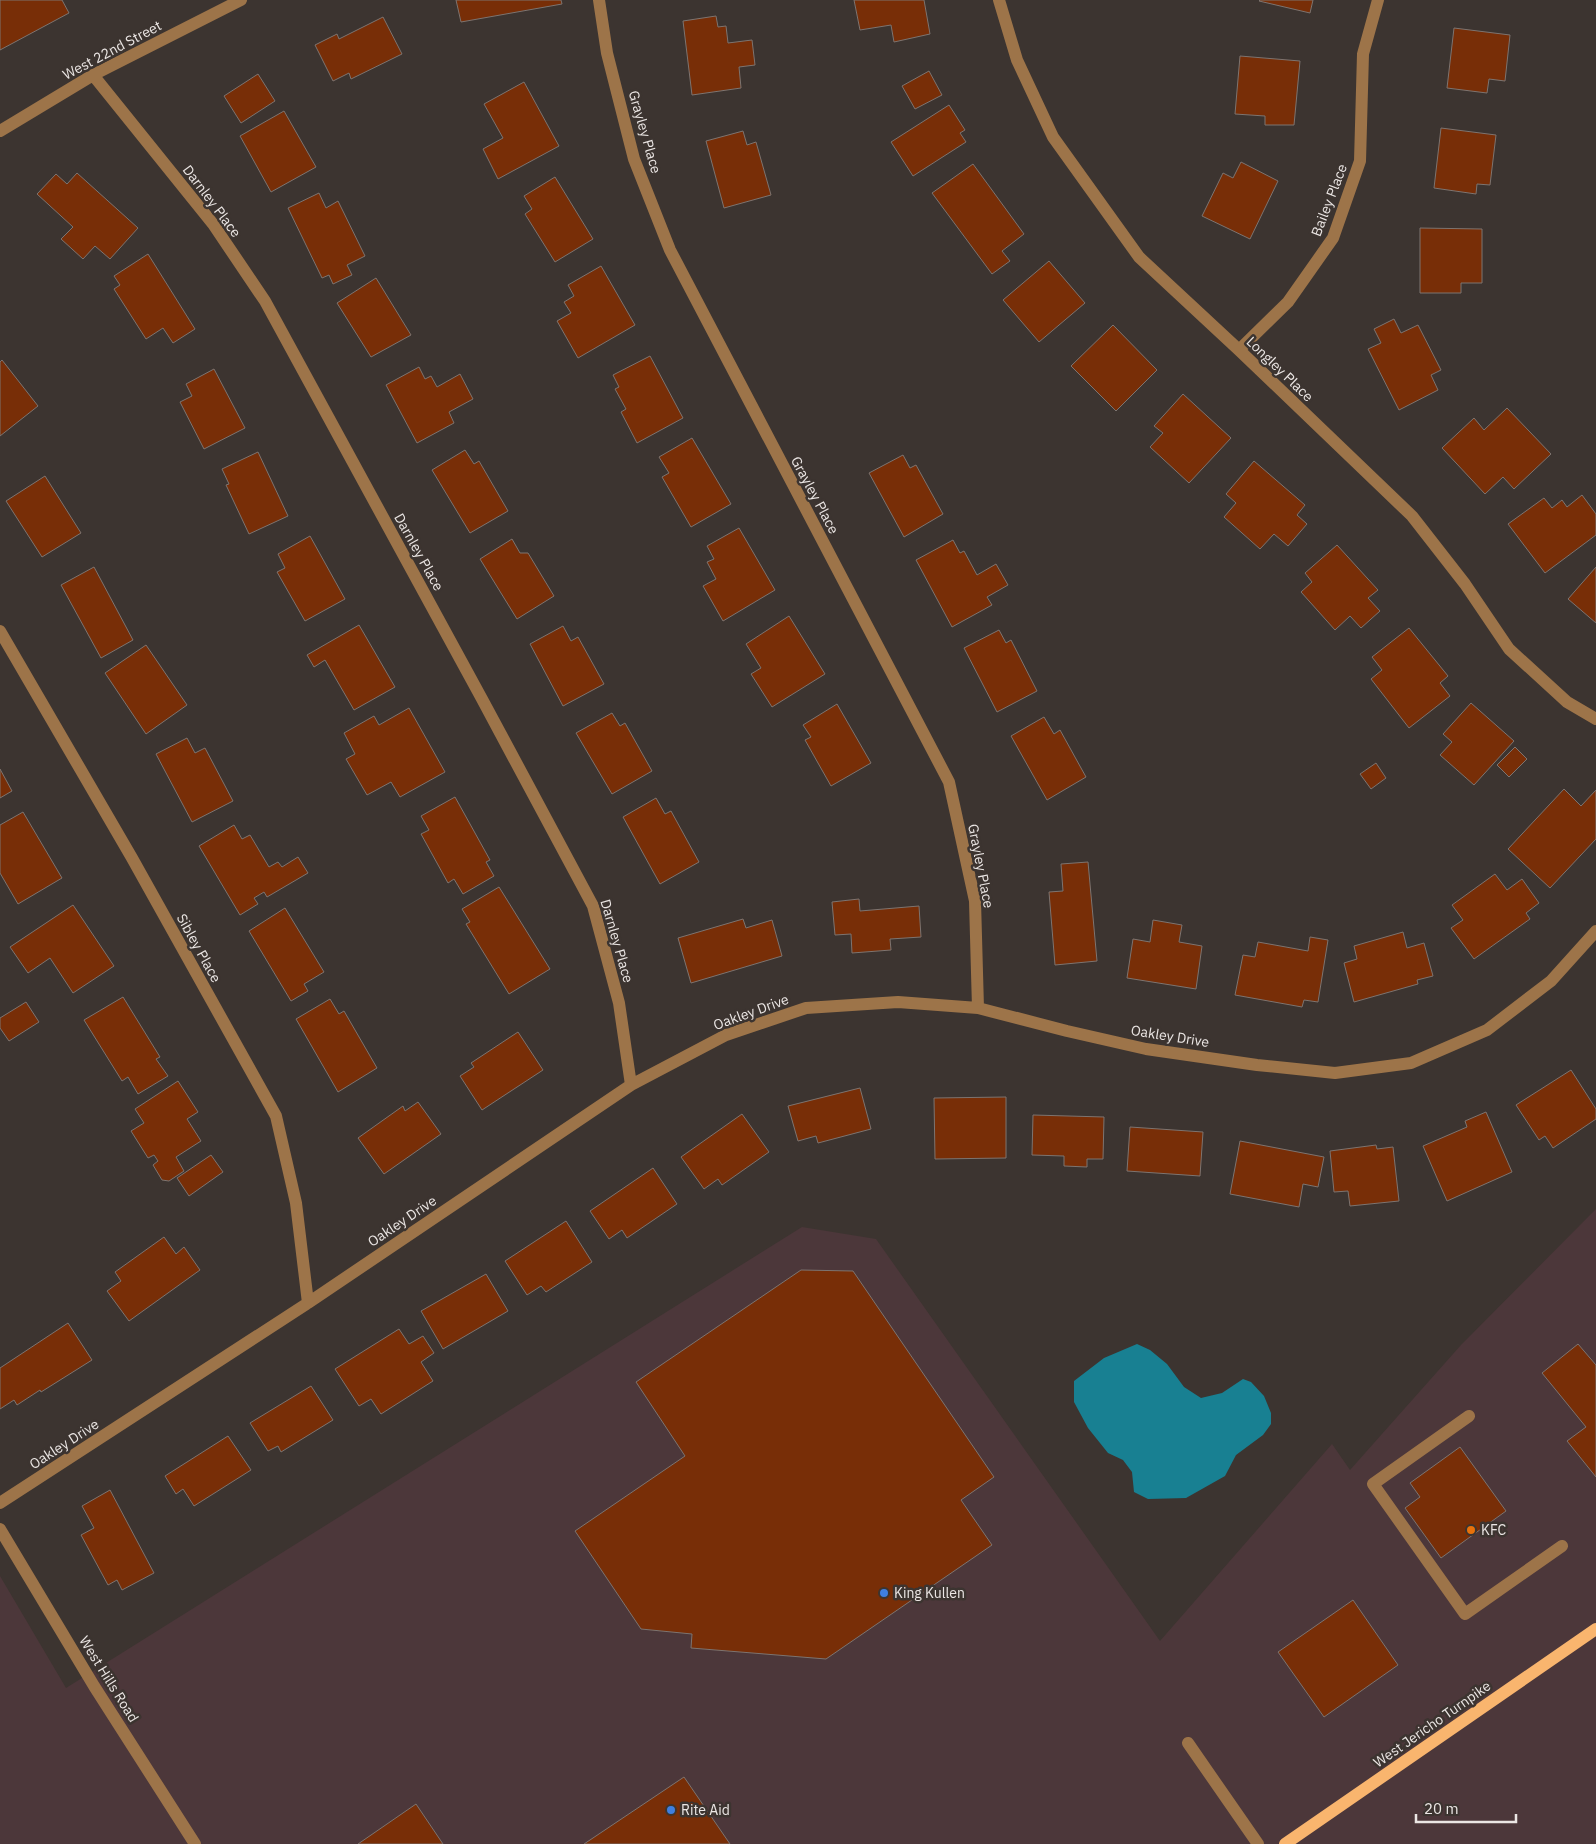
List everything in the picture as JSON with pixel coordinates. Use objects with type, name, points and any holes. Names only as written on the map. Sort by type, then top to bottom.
[{"type":"main road","name":"West Jericho Turnpike","points":[[1285,1844],[1596,1629]]},
{"type":"street","name":"West 22nd Street","points":[[0,131],[93,75],[241,0]]},
{"type":"street","name":"Grayley Place","points":[[599,0],[607,53],[634,159],[670,250],[948,782],[975,901],[978,1008]]},
{"type":"street","name":"Longley Place","points":[[999,0],[1017,60],[1053,138],[1140,257],[1412,516],[1465,584],[1509,650],[1567,702],[1596,719]]},
{"type":"street","name":"Bailey Place","points":[[1239,350],[1288,302],[1333,238],[1360,161],[1363,54],[1378,0]]},
{"type":"street","name":"Darnley Place","points":[[93,75],[213,224],[265,301],[482,698],[593,906],[619,1003],[632,1085]]},
{"type":"street","name":"Sibley Place","points":[[0,631],[132,858],[276,1116],[296,1203],[308,1303]]},
{"type":"street","name":"Oakley Drive","points":[[0,1504],[308,1303],[632,1085],[726,1034],[806,1008],[898,1002],[978,1008],[1146,1049],[1257,1065],[1335,1073],[1411,1063],[1487,1030],[1551,981],[1596,931]]},
{"type":"street","points":[[1469,1416],[1373,1484],[1465,1614],[1562,1546]]},
{"type":"street","name":"West Hills Road","points":[[0,1528],[94,1686],[195,1844]]},
{"type":"street","points":[[1188,1743],[1258,1844]]},
{"type":"shaded area","points":[[1596,1209],[1596,1844],[0,1844],[0,1576],[66,1688],[802,1227],[876,1239],[1160,1641],[1332,1444],[1350,1470],[1461,1345]]},
{"type":"water","points":[[1137,1344],[1150,1350],[1167,1364],[1184,1387],[1201,1398],[1222,1393],[1243,1379],[1251,1382],[1264,1396],[1271,1413],[1271,1424],[1263,1435],[1236,1455],[1225,1476],[1186,1498],[1148,1499],[1134,1492],[1132,1472],[1123,1460],[1108,1453],[1088,1428],[1074,1402],[1074,1381],[1104,1358]]},
{"type":"building","points":[[0,0],[62,0],[69,13],[0,50]]},
{"type":"building","points":[[456,0],[561,0],[562,4],[461,22]]},
{"type":"building","points":[[854,0],[924,0],[930,34],[894,42],[891,25],[860,30]]},
{"type":"building","points":[[1260,0],[1313,0],[1310,13]]},
{"type":"building","points":[[716,16],[718,27],[726,26],[728,43],[752,40],[755,65],[739,67],[741,88],[692,95],[683,21]]},
{"type":"building","points":[[383,17],[402,54],[351,79],[349,73],[333,81],[315,45],[337,34],[339,39]]},
{"type":"building","points":[[1454,28],[1510,35],[1505,81],[1489,79],[1487,93],[1447,88]]},
{"type":"building","points":[[1240,56],[1300,61],[1294,125],[1265,125],[1265,116],[1235,114]]},
{"type":"building","points":[[929,71],[942,95],[915,109],[902,86]]},
{"type":"building","points":[[258,74],[275,101],[241,123],[224,96]]},
{"type":"building","points":[[524,82],[559,146],[498,179],[483,149],[503,138],[484,104]]},
{"type":"building","points":[[949,105],[965,130],[960,133],[966,142],[913,176],[891,142]]},
{"type":"building","points":[[284,111],[316,167],[271,192],[240,136]]},
{"type":"building","points":[[1441,128],[1496,135],[1490,185],[1477,184],[1476,194],[1434,188]]},
{"type":"building","points":[[743,131],[747,145],[756,142],[771,195],[724,208],[706,141]]},
{"type":"building","points":[[1241,162],[1278,181],[1250,239],[1202,216],[1223,173],[1233,178]]},
{"type":"building","points":[[973,164],[1024,234],[1002,251],[1010,261],[992,274],[932,193]]},
{"type":"building","points":[[77,173],[138,228],[110,259],[95,246],[83,259],[61,239],[73,227],[37,194],[56,174],[67,184]]},
{"type":"building","points":[[555,177],[593,239],[555,262],[525,214],[532,209],[524,196]]},
{"type":"building","points":[[319,193],[326,208],[338,201],[365,256],[347,265],[352,275],[333,284],[329,275],[322,278],[288,208]]},
{"type":"building","points":[[1420,228],[1482,229],[1482,283],[1461,283],[1461,293],[1420,293]]},
{"type":"building","points":[[148,254],[195,329],[173,343],[163,328],[146,339],[114,289],[120,285],[114,276]]},
{"type":"building","points":[[1049,261],[1085,303],[1039,342],[1003,300]]},
{"type":"building","points":[[601,266],[635,325],[578,358],[557,321],[571,313],[564,302],[574,296],[568,285]]},
{"type":"building","points":[[376,278],[411,335],[371,357],[337,303]]},
{"type":"building","points":[[1394,319],[1401,333],[1418,325],[1441,370],[1431,375],[1438,390],[1399,410],[1368,349],[1381,343],[1374,329]]},
{"type":"building","points":[[1113,325],[1157,370],[1116,411],[1071,366]]},
{"type":"building","points":[[650,356],[683,418],[637,443],[621,412],[626,409],[615,389],[619,387],[613,375]]},
{"type":"building","points":[[2,360],[38,406],[0,436],[0,362]]},
{"type":"building","points":[[419,367],[425,379],[431,376],[437,387],[460,374],[473,399],[449,412],[454,423],[417,443],[386,385]]},
{"type":"building","points":[[214,369],[245,428],[204,449],[180,402],[192,396],[186,384]]},
{"type":"building","points":[[1183,394],[1231,438],[1189,483],[1150,447],[1163,433],[1154,426]]},
{"type":"building","points":[[1507,408],[1551,454],[1514,489],[1503,477],[1485,494],[1442,448],[1474,418],[1484,430]]},
{"type":"building","points":[[692,438],[731,504],[691,527],[662,477],[669,473],[659,457]]},
{"type":"building","points":[[465,450],[474,464],[479,461],[508,511],[470,533],[432,470]]},
{"type":"building","points":[[258,452],[288,516],[249,534],[226,485],[229,484],[222,469]]},
{"type":"building","points":[[903,455],[910,468],[916,465],[943,514],[904,537],[869,473]]},
{"type":"building","points":[[1254,461],[1305,505],[1297,515],[1307,524],[1288,546],[1274,534],[1260,549],[1224,517],[1236,503],[1226,494]]},
{"type":"building","points":[[45,476],[81,533],[42,557],[6,501]]},
{"type":"building","points":[[1582,495],[1596,514],[1596,535],[1545,573],[1508,524],[1544,498],[1552,508],[1562,500],[1567,507]]},
{"type":"building","points":[[739,528],[775,590],[723,621],[703,586],[716,579],[707,562],[714,559],[707,546]]},
{"type":"building","points":[[310,536],[345,599],[305,621],[277,572],[285,568],[278,554]]},
{"type":"building","points":[[512,539],[520,553],[528,553],[554,596],[517,619],[480,559]]},
{"type":"building","points":[[953,540],[960,553],[964,551],[977,575],[996,564],[1008,585],[987,597],[992,605],[952,627],[916,560]]},
{"type":"building","points":[[1337,545],[1378,590],[1368,598],[1380,611],[1361,628],[1350,616],[1335,630],[1301,592],[1312,582],[1305,573]]},
{"type":"building","points":[[94,567],[133,640],[101,658],[61,585]]},
{"type":"building","points":[[1596,567],[1596,623],[1568,599]]},
{"type":"building","points":[[789,616],[825,674],[772,707],[751,674],[761,668],[746,644]]},
{"type":"building","points":[[359,625],[395,687],[354,710],[325,660],[314,667],[307,655]]},
{"type":"building","points":[[563,626],[571,641],[578,637],[604,684],[563,706],[530,644]]},
{"type":"building","points":[[1409,628],[1448,676],[1440,683],[1450,696],[1409,728],[1371,679],[1382,670],[1372,657]]},
{"type":"building","points":[[999,630],[1006,643],[1011,640],[1037,691],[997,712],[964,648]]},
{"type":"building","points":[[146,645],[187,705],[146,734],[105,673]]},
{"type":"building","points":[[1471,703],[1514,741],[1474,785],[1440,755],[1452,742],[1443,734]]},
{"type":"building","points":[[837,704],[871,763],[831,786],[805,740],[811,737],[803,725]]},
{"type":"building","points":[[409,708],[445,772],[400,797],[391,782],[367,795],[346,759],[355,754],[344,733],[374,716],[379,725]]},
{"type":"building","points":[[612,713],[620,726],[625,723],[652,771],[612,794],[576,733]]},
{"type":"building","points":[[1044,717],[1054,734],[1060,730],[1086,777],[1047,800],[1011,736]]},
{"type":"building","points":[[187,738],[195,753],[205,748],[233,801],[192,822],[156,754]]},
{"type":"building","points":[[1515,747],[1527,759],[1509,777],[1497,765]]},
{"type":"building","points":[[1376,763],[1386,778],[1371,789],[1360,774]]},
{"type":"building","points":[[0,769],[12,791],[0,798]]},
{"type":"building","points":[[1564,789],[1581,806],[1596,790],[1596,839],[1550,888],[1508,849]]},
{"type":"building","points":[[455,797],[490,860],[486,862],[494,876],[463,894],[454,879],[448,883],[421,834],[429,830],[421,816]]},
{"type":"building","points":[[656,798],[665,814],[671,811],[699,862],[660,884],[623,817]]},
{"type":"building","points":[[23,812],[62,878],[18,904],[0,873],[0,825]]},
{"type":"building","points":[[234,825],[242,839],[250,835],[269,867],[278,862],[282,867],[298,857],[308,873],[267,897],[264,892],[254,898],[258,904],[240,915],[199,846]]},
{"type":"building","points":[[1088,862],[1097,961],[1055,965],[1049,892],[1063,891],[1061,864]]},
{"type":"building","points":[[1495,874],[1507,890],[1522,879],[1539,903],[1526,913],[1530,919],[1474,959],[1451,928],[1463,920],[1452,905]]},
{"type":"building","points":[[499,887],[550,969],[509,994],[466,924],[470,922],[462,909]]},
{"type":"building","points":[[859,899],[860,911],[919,906],[921,937],[890,939],[891,950],[852,953],[851,934],[835,935],[832,902]]},
{"type":"building","points":[[73,905],[114,966],[73,993],[50,958],[28,973],[10,947]]},
{"type":"building","points":[[285,908],[324,972],[304,984],[308,991],[291,1001],[249,931]]},
{"type":"building","points":[[743,919],[746,928],[772,920],[782,956],[691,983],[678,938]]},
{"type":"building","points":[[1153,920],[1182,925],[1179,942],[1202,946],[1196,989],[1127,978],[1133,939],[1150,942]]},
{"type":"building","points":[[1403,932],[1407,948],[1424,943],[1433,976],[1417,980],[1418,984],[1354,1002],[1344,963],[1357,959],[1354,946]]},
{"type":"building","points":[[1310,937],[1328,940],[1318,1002],[1304,1000],[1302,1007],[1235,995],[1243,955],[1255,957],[1258,942],[1308,951]]},
{"type":"building","points":[[123,997],[160,1057],[156,1059],[168,1076],[138,1094],[128,1077],[122,1081],[84,1020]]},
{"type":"building","points":[[330,999],[339,1014],[344,1011],[377,1068],[338,1092],[296,1019]]},
{"type":"building","points":[[26,1002],[39,1022],[9,1041],[0,1028],[0,1018]]},
{"type":"building","points":[[518,1032],[543,1070],[482,1110],[460,1076],[474,1067],[471,1063]]},
{"type":"building","points":[[1571,1070],[1596,1109],[1596,1119],[1553,1148],[1545,1136],[1539,1140],[1516,1105]]},
{"type":"building","points":[[178,1081],[198,1112],[187,1119],[201,1141],[176,1157],[184,1171],[169,1181],[162,1180],[153,1165],[158,1161],[154,1155],[148,1158],[131,1131],[144,1123],[135,1109]]},
{"type":"building","points":[[860,1088],[871,1129],[818,1143],[816,1136],[798,1141],[788,1106]]},
{"type":"building","points":[[1006,1097],[1006,1158],[935,1159],[934,1098]]},
{"type":"building","points":[[418,1102],[441,1134],[384,1174],[358,1138],[403,1106],[405,1111]]},
{"type":"building","points":[[1486,1112],[1512,1172],[1447,1201],[1423,1146],[1467,1127],[1465,1121]]},
{"type":"building","points":[[742,1114],[769,1152],[722,1185],[718,1179],[704,1189],[681,1157]]},
{"type":"building","points":[[1033,1115],[1104,1117],[1103,1159],[1087,1159],[1087,1167],[1064,1166],[1064,1156],[1032,1155]]},
{"type":"building","points":[[1130,1127],[1203,1132],[1200,1176],[1127,1171]]},
{"type":"building","points":[[1240,1141],[1324,1157],[1318,1187],[1303,1184],[1299,1207],[1230,1194]]},
{"type":"building","points":[[1376,1145],[1377,1149],[1393,1147],[1399,1201],[1350,1206],[1348,1191],[1334,1192],[1330,1151]]},
{"type":"building","points":[[211,1155],[223,1172],[189,1196],[177,1178]]},
{"type":"building","points":[[653,1168],[677,1204],[627,1238],[622,1230],[609,1239],[590,1211]]},
{"type":"building","points":[[566,1221],[592,1262],[546,1292],[541,1286],[527,1295],[505,1261]]},
{"type":"building","points":[[164,1237],[176,1254],[184,1247],[200,1270],[129,1321],[107,1291],[121,1281],[115,1272]]},
{"type":"building","points":[[801,1270],[853,1271],[994,1477],[961,1500],[992,1545],[826,1659],[691,1648],[692,1634],[641,1629],[575,1531],[685,1456],[636,1382]]},
{"type":"building","points":[[486,1274],[508,1311],[443,1349],[421,1311]]},
{"type":"building","points":[[68,1323],[92,1360],[17,1405],[14,1400],[0,1409],[0,1368]]},
{"type":"building","points":[[399,1329],[409,1344],[423,1336],[434,1353],[421,1362],[433,1381],[381,1414],[371,1399],[359,1406],[335,1369]]},
{"type":"building","points":[[1578,1344],[1596,1365],[1596,1477],[1567,1441],[1586,1427],[1542,1373]]},
{"type":"building","points":[[311,1386],[333,1420],[281,1452],[278,1446],[268,1451],[250,1423]]},
{"type":"building","points":[[228,1436],[251,1470],[194,1506],[183,1489],[176,1494],[165,1476]]},
{"type":"building","points":[[1460,1447],[1506,1511],[1441,1558],[1405,1508],[1420,1497],[1410,1483]]},
{"type":"building","points":[[110,1490],[154,1573],[122,1590],[117,1580],[108,1585],[81,1535],[94,1528],[82,1506]]},
{"type":"building","points":[[1353,1600],[1398,1665],[1324,1717],[1278,1652]]},
{"type":"building","name":"Rite Aid","points":[[684,1777],[730,1844],[584,1844]]},
{"type":"building","points":[[416,1804],[443,1844],[358,1844]]},
{"type":"place","name":"KFC","points":[[1471,1530]]},
{"type":"place","name":"King Kullen","points":[[884,1593]]},
{"type":"place","name":"Rite Aid","points":[[671,1810]]}]
